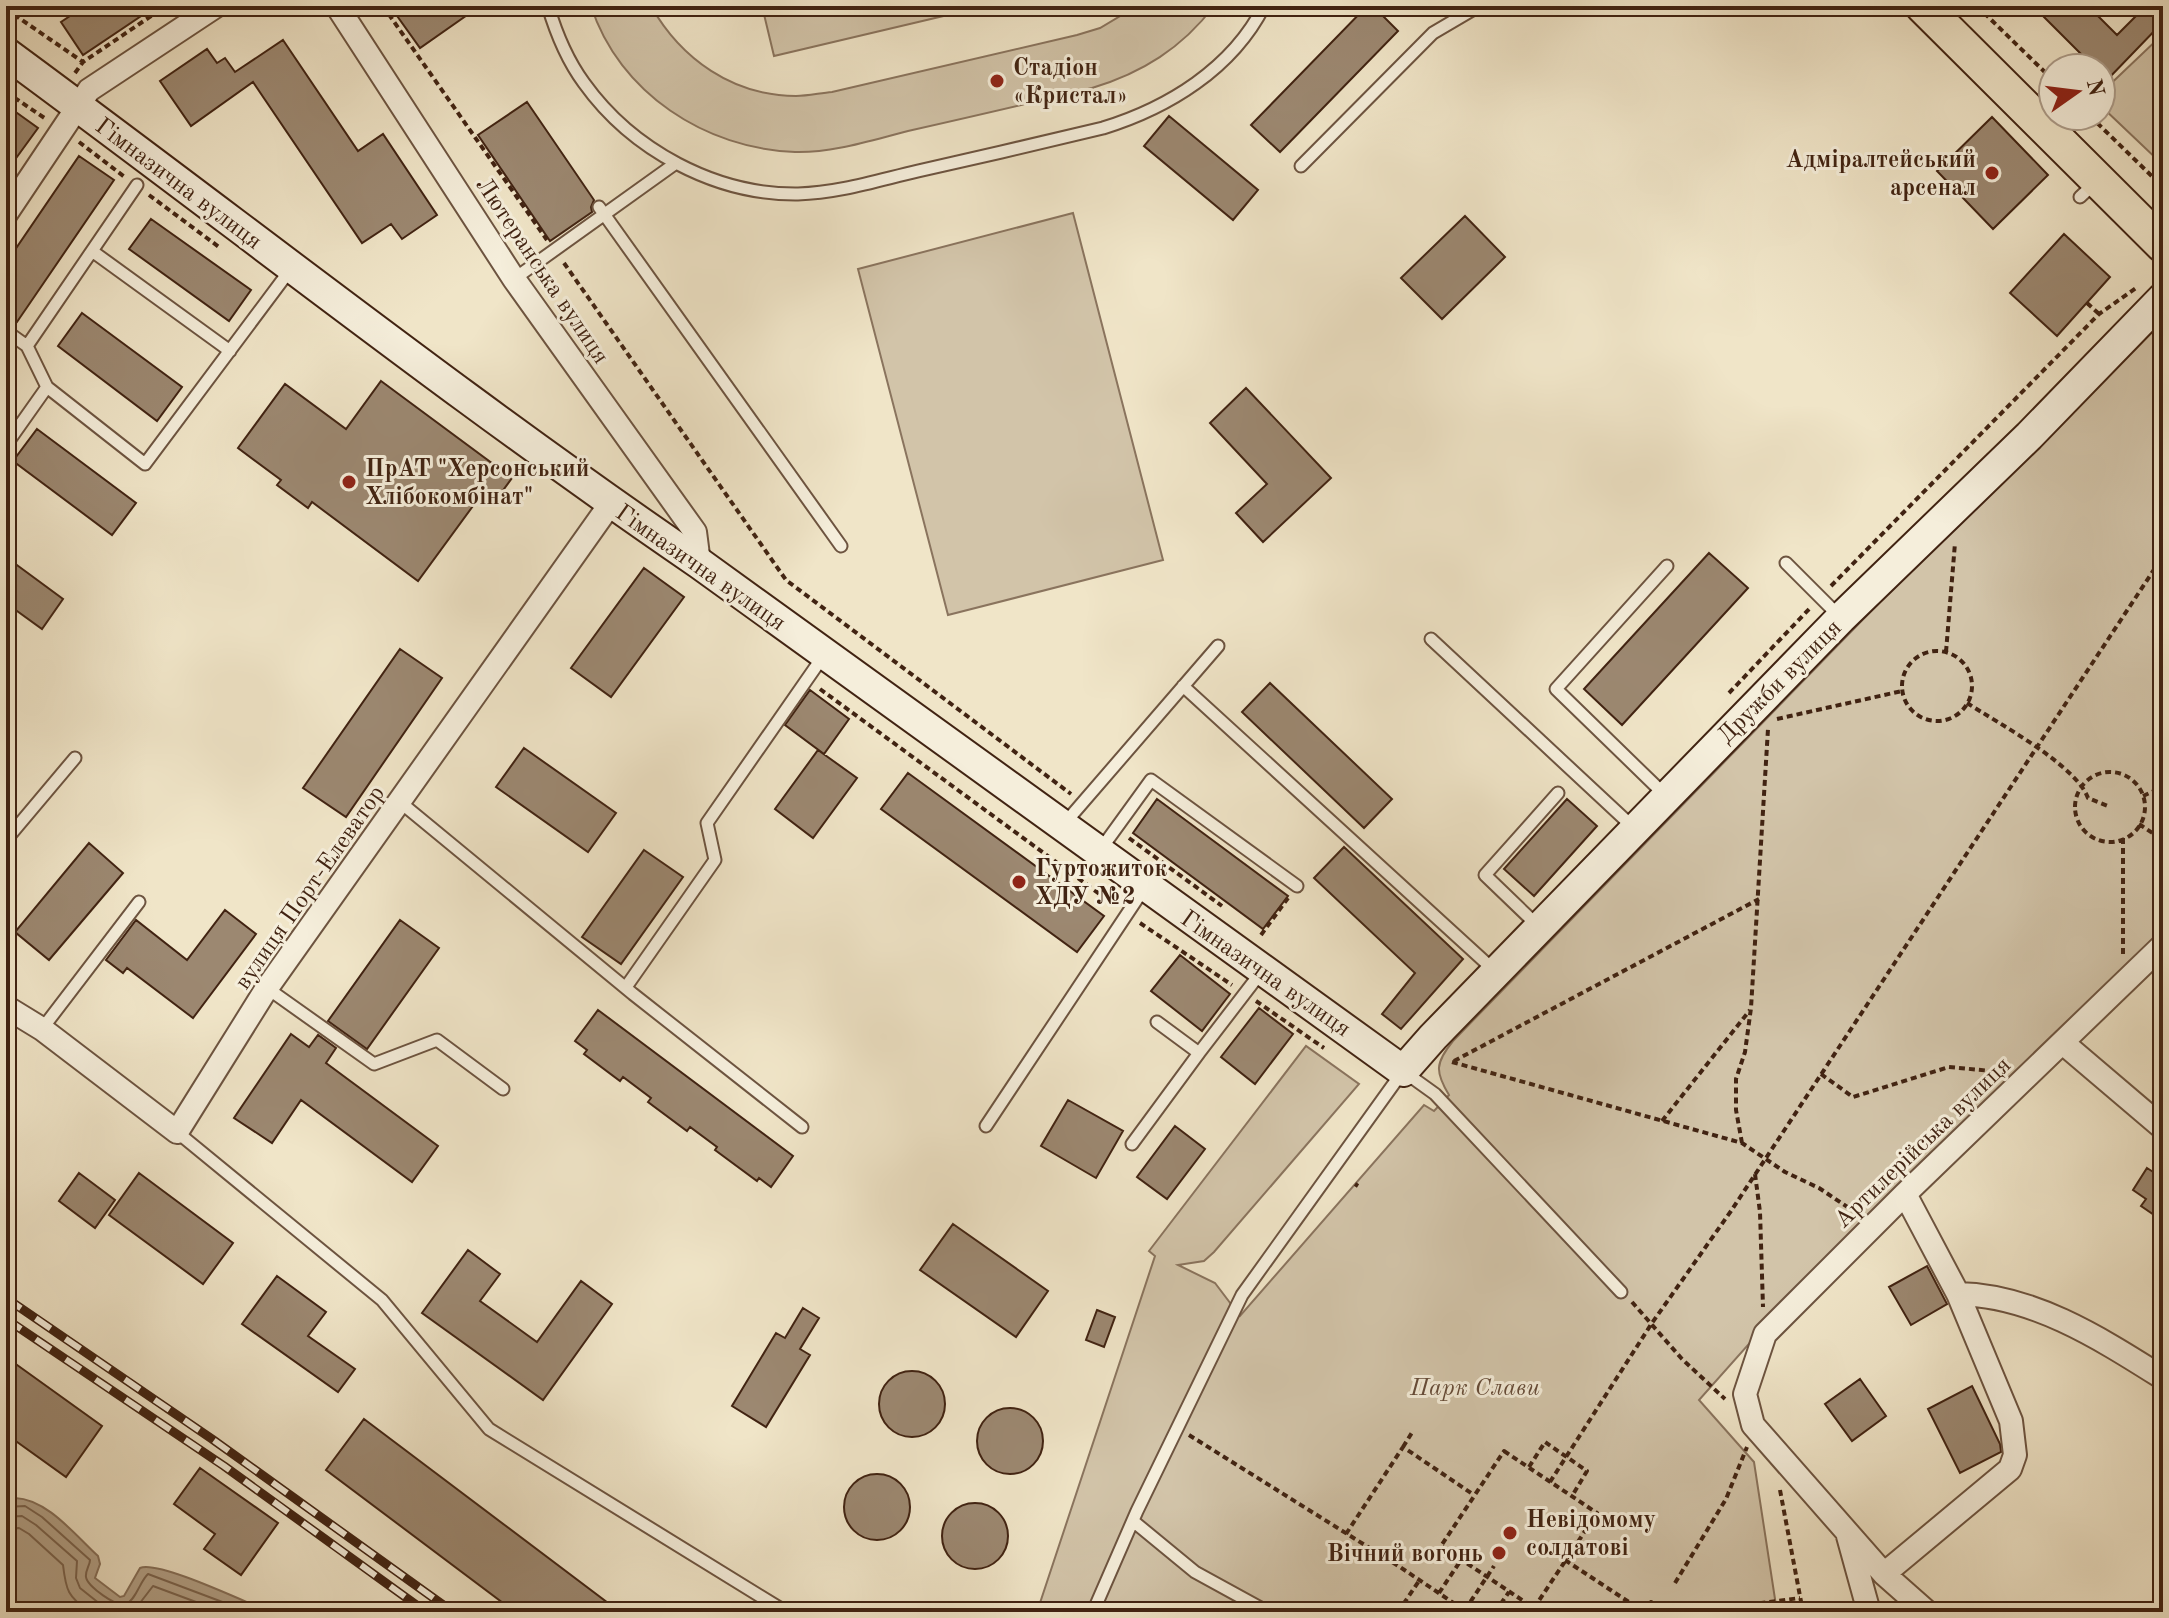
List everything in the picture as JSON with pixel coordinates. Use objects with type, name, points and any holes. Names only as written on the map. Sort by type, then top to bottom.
[{"type":"main road","points":[[1923,6],[2090,188],[2163,245]]},
{"type":"street","points":[[6,214],[89,90],[216,6]]},
{"type":"street","name":"Лютеранська вулиця","points":[[337,6],[514,279],[695,532],[699,563]]},
{"type":"street","name":"Гімназична вулиця","points":[[6,53],[70,118],[292,268],[611,503],[699,563],[1403,1071]]},
{"type":"street","name":"Дружби вулиця","points":[[1403,1071],[1841,618],[2029,436],[2154,290]]},
{"type":"street","name":"вулиця Порт-Елеватор","points":[[177,1132],[267,988],[611,503]]},
{"type":"street","name":"Артилерійська вулиця","points":[[1753,1425],[1745,1394],[1765,1334],[1874,1224],[2163,945]]},
{"type":"street","points":[[6,1007],[42,1029],[177,1132]]},
{"type":"street","points":[[2063,1043],[2163,1128]]},
{"type":"street","points":[[1884,1574],[2010,1469],[2015,1455],[2011,1421],[1958,1294],[1905,1194]]},
{"type":"street","points":[[1958,1294],[2008,1301],[2065,1321],[2163,1378]]},
{"type":"street","points":[[1753,1425],[1884,1574],[1927,1612]]},
{"type":"street","points":[[1847,1531],[1869,1612]]},
{"type":"lane","points":[[548,6],[558,36],[583,82],[618,123],[658,153],[696,173],[745,188],[798,194],[849,187],[1103,128],[1138,117],[1183,93],[1227,57],[1264,6]]},
{"type":"lane","points":[[1301,166],[1433,33],[1479,6]]},
{"type":"lane","points":[[514,279],[601,211],[676,163]]},
{"type":"lane","points":[[27,346],[137,185]]},
{"type":"lane","points":[[601,211],[841,546]]},
{"type":"lane","points":[[92,251],[230,351]]},
{"type":"lane","points":[[6,331],[27,346],[47,387],[145,464],[292,268]]},
{"type":"lane","points":[[6,445],[47,387]]},
{"type":"lane","points":[[1786,563],[1841,618]]},
{"type":"lane","points":[[1666,796],[1556,689],[1667,566]]},
{"type":"lane","points":[[1431,639],[1635,828]]},
{"type":"lane","points":[[1062,827],[1218,646]]},
{"type":"lane","points":[[626,987],[715,860],[707,823],[825,654]]},
{"type":"lane","points":[[1183,686],[1497,972]]},
{"type":"lane","points":[[6,840],[75,758]]},
{"type":"lane","points":[[1098,853],[1151,780],[1297,886]]},
{"type":"lane","points":[[1540,928],[1485,875],[1558,793]]},
{"type":"lane","points":[[400,802],[802,1127]]},
{"type":"lane","points":[[986,1126],[1146,887]]},
{"type":"lane","points":[[42,1029],[139,902]]},
{"type":"lane","points":[[1132,1144],[1263,970]]},
{"type":"lane","points":[[267,988],[374,1064],[437,1040],[503,1089]]},
{"type":"lane","points":[[1157,1022],[1199,1053]]},
{"type":"lane","points":[[1093,1612],[1133,1521],[1242,1295],[1403,1071],[1435,1094],[1621,1292]]},
{"type":"lane","points":[[177,1132],[382,1300],[489,1429],[786,1612]]},
{"type":"lane","points":[[1133,1521],[1195,1572],[1268,1612]]},
{"type":"path","points":[[383,6],[786,580]]},
{"type":"path","points":[[1977,6],[2037,64]]},
{"type":"path","points":[[6,9],[83,62]]},
{"type":"path","points":[[6,92],[70,118]]},
{"type":"path","points":[[2106,132],[2163,187]]},
{"type":"path","points":[[2087,303],[2099,314],[2154,290]]},
{"type":"path","points":[[1946,652],[1955,543]]},
{"type":"path","points":[[1550,1482],[1652,1323],[1765,1159],[2163,556]]},
{"type":"path","points":[[1946,652],[1956,657],[1970,675],[1972,686],[1967,703],[1955,716],[1933,721],[1912,711],[1902,691],[1907,669],[1914,660],[1924,654],[1946,652]]},
{"type":"path","points":[[1742,1143],[1736,1110],[1736,1079],[1745,1052],[1751,1008],[1768,721],[1902,691]]},
{"type":"path","points":[[1967,703],[2035,747],[2083,785],[2088,798],[2110,807]]},
{"type":"path","points":[[2119,773],[2129,778],[2143,796],[2145,807],[2139,824],[2123,838],[2106,841],[2085,832],[2075,812],[2076,800],[2083,785],[2096,775],[2119,773]]},
{"type":"path","points":[[2143,796],[2163,787]]},
{"type":"path","points":[[2139,824],[2163,840]]},
{"type":"path","points":[[2123,838],[2123,984]]},
{"type":"path","points":[[1261,935],[1297,886]]},
{"type":"path","points":[[1759,899],[1452,1062],[1742,1143],[1874,1224]]},
{"type":"path","points":[[1662,1121],[1751,1008]]},
{"type":"path","points":[[1821,1074],[1853,1097],[1949,1067],[2028,1075]]},
{"type":"path","points":[[1755,1174],[1760,1212],[1760,1277],[1765,1334]]},
{"type":"path","points":[[1621,1292],[1682,1359],[1753,1425],[1726,1499],[1675,1583]]},
{"type":"path","points":[[1178,1428],[1466,1611],[1494,1566]]},
{"type":"path","points":[[1346,1534],[1413,1431]]},
{"type":"path","points":[[1529,1467],[1545,1442],[1587,1471],[1572,1496]]},
{"type":"path","points":[[1403,1447],[1474,1495]]},
{"type":"path","points":[[1773,1448],[1803,1612]]},
{"type":"path","points":[[1504,1451],[1597,1513],[1534,1608],[1441,1546],[1474,1495],[1504,1451]]},
{"type":"path","points":[[1439,1593],[1461,1560]]},
{"type":"path","points":[[1565,1560],[1644,1612],[1651,1602],[1666,1612]]},
{"type":"path","points":[[1398,1612],[1420,1580]]},
{"type":"path","points":[[1495,1612],[1509,1592]]},
{"type":"path","points":[[1690,1612],[1800,1598]]},
{"type":"green space","name":"Стадіон «Кристал»","points":[[591,6],[651,6],[677,42],[711,71],[751,89],[796,96],[832,92],[1077,35],[1100,28],[1137,6],[1214,6],[1202,21],[1160,57],[1110,82],[852,145],[795,152],[730,140],[670,110],[644,90],[622,65],[604,37]]},
{"type":"green space","points":[[762,6],[986,6],[774,56]]},
{"type":"green space","points":[[2163,34],[2163,165],[2117,121],[2117,78]]},
{"type":"green space","points":[[1073,213],[1163,560],[948,615],[858,269]]},
{"type":"green space","name":"Парк Слави","points":[[2163,311],[2163,934],[1805,1281],[1699,1400],[1754,1462],[1777,1612],[1037,1612],[1155,1256],[1149,1251],[1306,1046],[1359,1084],[1214,1252],[1204,1261],[1178,1265],[1215,1283],[1240,1316],[1424,1105],[1434,1111],[1449,1095],[1439,1068],[1443,1055],[1453,1041]]},
{"type":"water","points":[[6,1500],[27,1500],[49,1511],[70,1529],[98,1556],[100,1564],[95,1578],[120,1597],[124,1596],[140,1568],[150,1567],[183,1576],[270,1612],[6,1612]]},
{"type":"building","points":[[85,6],[156,6],[83,55],[61,22]]},
{"type":"building","points":[[390,6],[480,6],[420,48]]},
{"type":"building","points":[[1367,6],[1373,6],[1398,31],[1280,152],[1251,125]]},
{"type":"building","points":[[2033,6],[2088,6],[2117,35],[2145,7],[2162,23],[2117,70],[2117,52],[2079,52]]},
{"type":"building","points":[[283,40],[358,151],[383,134],[437,215],[402,239],[391,224],[362,243],[253,82],[191,126],[160,81],[207,49],[217,63],[225,58],[235,72]]},
{"type":"building","points":[[527,102],[594,200],[592,212],[550,241],[478,135]]},
{"type":"building","points":[[6,105],[38,128],[6,172]]},
{"type":"building","points":[[1169,116],[1258,190],[1233,220],[1144,146]]},
{"type":"building","name":"Адміралтейський арсенал","points":[[1992,117],[2048,175],[1993,229],[1937,171]]},
{"type":"building","points":[[79,156],[114,180],[17,322],[6,315],[6,263]]},
{"type":"building","points":[[1465,216],[1505,257],[1442,319],[1401,278]]},
{"type":"building","points":[[151,219],[251,290],[229,321],[129,249]]},
{"type":"building","points":[[2064,234],[2110,277],[2057,336],[2010,293]]},
{"type":"building","points":[[82,313],[182,387],[157,421],[58,346]]},
{"type":"building","name":"ПрАТ \"Херсонський Хлібокомбінат\"","points":[[381,381],[512,478],[493,504],[481,495],[418,581],[312,502],[308,508],[277,485],[281,480],[238,448],[285,384],[346,429]]},
{"type":"building","points":[[1246,388],[1331,478],[1263,542],[1236,513],[1267,484],[1210,423]]},
{"type":"building","points":[[37,429],[136,503],[112,535],[13,461]]},
{"type":"building","points":[[1709,553],[1748,588],[1622,725],[1584,689]]},
{"type":"building","points":[[6,557],[63,599],[42,629],[6,603]]},
{"type":"building","points":[[644,568],[684,597],[611,697],[571,668]]},
{"type":"building","points":[[400,649],[442,678],[346,817],[303,788]]},
{"type":"building","points":[[1270,683],[1392,799],[1364,828],[1242,712]]},
{"type":"building","points":[[810,690],[849,719],[824,754],[785,725]]},
{"type":"building","points":[[524,748],[616,813],[588,852],[496,787]]},
{"type":"building","points":[[818,750],[857,778],[813,838],[775,809]]},
{"type":"building","name":"Гуртожиток ХДУ №2","points":[[908,773],[1104,916],[1077,952],[881,809]]},
{"type":"building","points":[[1157,799],[1288,896],[1263,929],[1133,833]]},
{"type":"building","points":[[1567,799],[1597,826],[1534,896],[1504,869]]},
{"type":"building","points":[[89,843],[123,873],[49,960],[15,932]]},
{"type":"building","points":[[1344,847],[1463,959],[1401,1029],[1382,1014],[1415,973],[1314,878]]},
{"type":"building","points":[[644,850],[683,877],[621,964],[582,937]]},
{"type":"building","points":[[225,910],[256,934],[193,1018],[127,968],[123,973],[106,960],[136,920],[187,960]]},
{"type":"building","points":[[400,920],[439,948],[367,1049],[328,1021]]},
{"type":"building","points":[[1180,955],[1230,994],[1202,1031],[1151,991]]},
{"type":"building","points":[[1259,1008],[1293,1034],[1255,1084],[1221,1057]]},
{"type":"building","points":[[598,1010],[793,1156],[771,1187],[759,1178],[757,1181],[715,1150],[717,1147],[690,1127],[687,1131],[648,1102],[651,1098],[623,1077],[620,1081],[584,1054],[587,1050],[575,1041]]},
{"type":"building","points":[[291,1034],[309,1047],[318,1035],[336,1048],[326,1063],[438,1146],[412,1182],[301,1100],[272,1143],[234,1118]]},
{"type":"building","points":[[1068,1100],[1123,1131],[1096,1178],[1041,1146]]},
{"type":"building","points":[[1175,1126],[1205,1149],[1167,1199],[1137,1177]]},
{"type":"building","points":[[2147,1168],[2161,1177],[2163,1174],[2163,1221],[2141,1206],[2146,1199],[2133,1190]]},
{"type":"building","points":[[79,1173],[115,1200],[95,1228],[59,1201]]},
{"type":"building","points":[[139,1173],[233,1243],[203,1284],[109,1215]]},
{"type":"building","points":[[953,1224],[1048,1291],[1016,1337],[920,1270]]},
{"type":"building","points":[[468,1250],[500,1274],[480,1301],[537,1342],[581,1281],[612,1304],[543,1400],[422,1313]]},
{"type":"building","points":[[1927,1266],[1947,1304],[1911,1325],[1889,1287]]},
{"type":"building","points":[[277,1276],[326,1312],[308,1336],[355,1369],[338,1392],[242,1324]]},
{"type":"building","points":[[803,1308],[819,1318],[800,1349],[810,1355],[766,1427],[732,1406],[776,1333],[785,1338]]},
{"type":"building","points":[[1097,1310],[1115,1317],[1104,1347],[1086,1340]]},
{"type":"building","points":[[6,1357],[102,1426],[66,1477],[6,1434]]},
{"type":"building","points":[[912,1371],[925,1374],[935,1381],[942,1391],[945,1404],[942,1417],[935,1427],[925,1434],[912,1437],[899,1434],[889,1427],[882,1417],[879,1404],[882,1391],[889,1381],[899,1374]]},
{"type":"building","points":[[1860,1379],[1886,1416],[1852,1441],[1825,1404]]},
{"type":"building","points":[[1972,1386],[2001,1452],[1960,1473],[1928,1409]]},
{"type":"building","points":[[1010,1408],[1023,1411],[1033,1418],[1040,1428],[1043,1441],[1040,1454],[1033,1464],[1023,1471],[1010,1474],[997,1471],[987,1464],[980,1454],[977,1441],[980,1428],[987,1418],[997,1411]]},
{"type":"building","points":[[364,1419],[620,1612],[515,1612],[326,1470]]},
{"type":"building","points":[[200,1468],[278,1523],[241,1575],[204,1549],[215,1534],[174,1504]]},
{"type":"building","points":[[877,1474],[890,1477],[900,1484],[907,1494],[910,1507],[907,1520],[900,1530],[890,1537],[877,1540],[864,1537],[854,1530],[847,1520],[844,1507],[847,1494],[854,1484],[864,1477]]},
{"type":"building","points":[[975,1503],[988,1506],[998,1513],[1005,1523],[1008,1536],[1005,1549],[998,1559],[988,1566],[975,1569],[962,1566],[952,1559],[945,1549],[942,1536],[945,1523],[952,1513],[962,1506]]},
{"type":"railway","points":[[6,1298],[212,1439],[453,1612]]},
{"type":"railway","points":[[6,1319],[224,1466],[426,1612]]},
{"type":"place","name":"Стадіон «Кристал»","points":[[997,81]]},
{"type":"place","name":"Адміралтейський арсенал","points":[[1992,173]]},
{"type":"place","name":"ПрАТ \"Херсонський Хлібокомбінат\"","points":[[349,482]]},
{"type":"place","name":"Гуртожиток ХДУ №2","points":[[1019,882]]},
{"type":"place","name":"Невідомому солдатові","points":[[1510,1533]]},
{"type":"place","name":"Вічний вогонь","points":[[1499,1553]]}]
